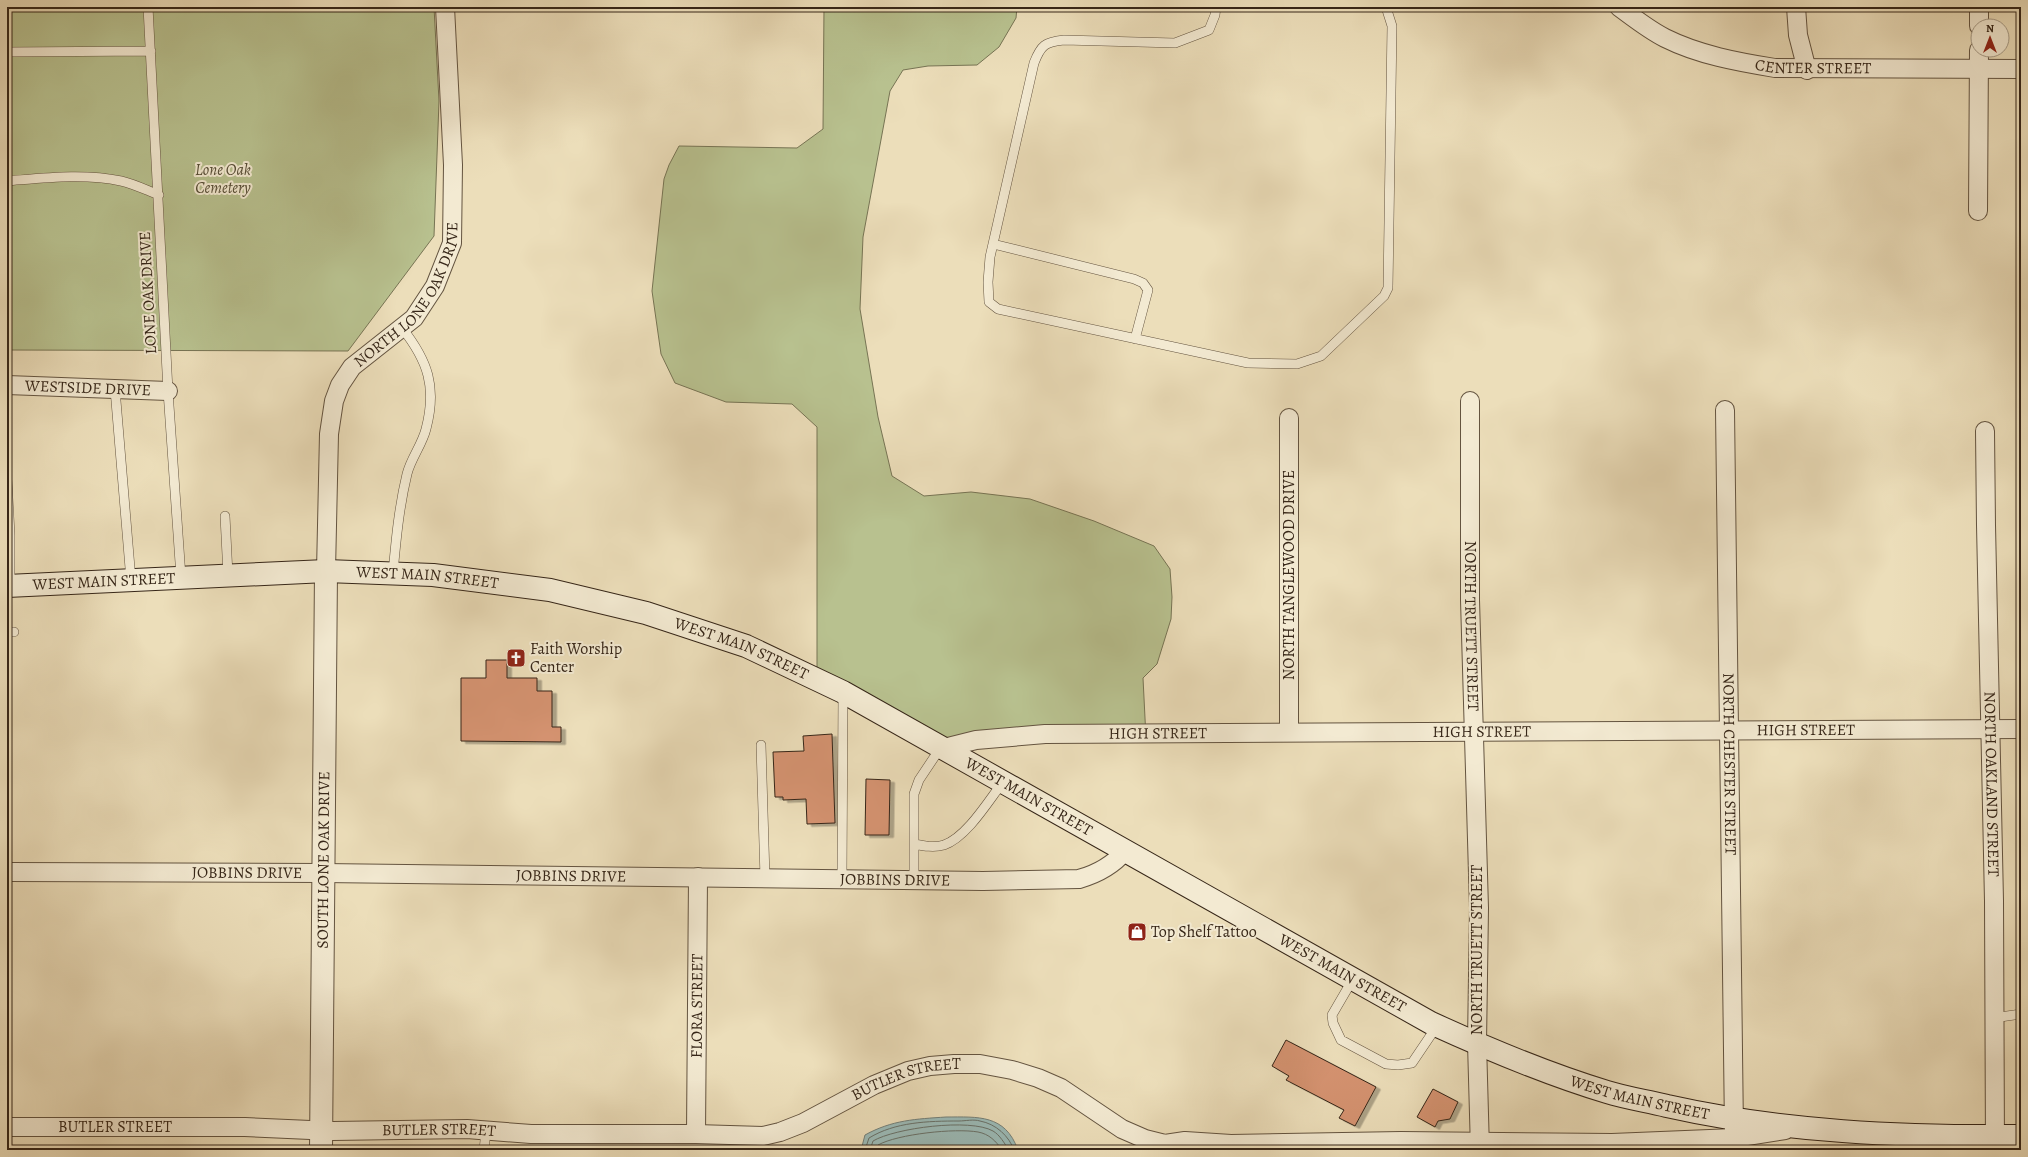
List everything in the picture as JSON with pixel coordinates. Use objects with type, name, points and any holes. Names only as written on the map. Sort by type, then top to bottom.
[{"type":"main road","name":"WEST MAIN STREET","points":[[9,586],[326,571],[432,575],[550,590],[646,613],[746,646],[843,692],[1437,1026],[1477,1044],[1608,1092],[1708,1115],[1734,1136],[1796,1128],[1995,1143],[2021,1136]]},
{"type":"main road","name":"SOUTH LONE OAK DRIVE","points":[[321,1140],[326,571]]},
{"type":"street","name":"NORTH LONE OAK DRIVE","points":[[326,571],[328,442],[334,401],[340,385],[352,367],[414,318],[435,286],[452,243],[453,165],[445,7]]},
{"type":"street","name":"CENTER STREET","points":[[1619,7],[1665,38],[1692,49],[1737,61],[1775,68],[1807,70],[2021,69]]},
{"type":"street","points":[[1796,7],[1798,36],[1807,70]]},
{"type":"street","points":[[1979,7],[1979,18]]},
{"type":"street","points":[[1978,211],[1979,58]]},
{"type":"street","name":"WESTSIDE DRIVE","points":[[7,385],[168,391]]},
{"type":"street","name":"NORTH TRUETT STREET","points":[[1470,401],[1470,600],[1479,908],[1477,1044],[1480,1146]]},
{"type":"street","name":"NORTH CHESTER STREET","points":[[1725,410],[1734,1136]]},
{"type":"street","name":"NORTH TANGLEWOOD DRIVE","points":[[1289,418],[1289,732]]},
{"type":"street","name":"NORTH OAKLAND STREET","points":[[1986,431],[1986,525],[1994,902],[1993,1018],[1995,1143]]},
{"type":"street","name":"HIGH STREET","points":[[942,747],[976,740],[1045,734],[1474,730],[2021,729]]},
{"type":"street","name":"JOBBINS DRIVE","points":[[7,872],[323,873],[914,880],[1079,879],[1090,876],[1116,862],[1125,851]]},
{"type":"street","name":"FLORA STREET","points":[[696,1134],[698,877]]},
{"type":"street","name":"BUTLER STREET","points":[[7,1127],[238,1127],[321,1140],[486,1131],[531,1134],[696,1134],[763,1136],[780,1132],[803,1123],[874,1084],[908,1071],[930,1066],[980,1064],[1012,1070],[1038,1078],[1061,1088],[1122,1129],[1145,1139],[1165,1144],[1185,1141],[1231,1144],[1401,1141],[1480,1146],[1612,1143],[1734,1136]]},
{"type":"lane","name":"LONE OAK DRIVE","points":[[148,7],[159,195],[168,391],[181,577]]},
{"type":"lane","points":[[1216,7],[1215,15],[1209,30],[1175,43],[1064,40],[1052,42],[1040,48],[1032,71],[993,244],[988,282],[989,302],[998,309],[1248,363],[1297,364],[1321,356],[1384,296],[1388,288],[1392,26],[1386,7]]},
{"type":"lane","points":[[7,52],[151,51]]},
{"type":"lane","points":[[7,181],[62,177],[100,178],[122,181],[159,195]]},
{"type":"lane","points":[[993,244],[1134,279],[1143,283],[1148,290],[1135,339]]},
{"type":"lane","points":[[393,574],[396,537],[403,488],[410,461],[426,430],[429,406],[428,371],[421,354],[402,328]]},
{"type":"lane","points":[[115,389],[131,580]]},
{"type":"lane","points":[[7,480],[10,535],[9,586]]},
{"type":"lane","points":[[225,516],[228,575]]},
{"type":"lane","points":[[842,879],[843,692]]},
{"type":"lane","points":[[761,745],[765,878]]},
{"type":"lane","points":[[914,880],[914,794],[919,780],[942,747]]},
{"type":"lane","points":[[914,844],[931,847],[945,845],[956,838],[966,829],[1003,782]]},
{"type":"lane","points":[[1353,979],[1332,1015],[1336,1032],[1341,1040],[1386,1064],[1398,1066],[1412,1063],[1437,1026]]},
{"type":"lane","points":[[1993,1018],[2021,1014]]},
{"type":"lane","points":[[484,1150],[486,1131]]},
{"type":"green space","name":"Lone Oak Cemetery","points":[[7,7],[434,7],[439,101],[434,236],[348,351],[7,350]]},
{"type":"green space","points":[[824,7],[1017,7],[1016,18],[999,47],[977,65],[928,66],[903,70],[890,91],[863,237],[860,309],[878,417],[892,476],[924,496],[971,492],[1030,499],[1094,521],[1154,546],[1170,569],[1172,597],[1171,619],[1157,664],[1143,678],[1146,738],[958,745],[817,669],[817,427],[792,404],[726,402],[675,383],[661,354],[652,291],[664,179],[669,165],[679,146],[797,148],[823,129]]},
{"type":"water","points":[[946,1117],[979,1118],[998,1124],[1006,1130],[1018,1150],[861,1150],[865,1135],[885,1126],[904,1121]]},
{"type":"building","points":[[486,660],[507,660],[507,678],[537,678],[537,691],[552,691],[552,727],[561,727],[561,742],[461,741],[461,678],[486,678]]},
{"type":"building","points":[[832,734],[835,823],[807,824],[806,799],[783,800],[783,797],[775,797],[773,752],[804,751],[803,736]]},
{"type":"building","points":[[866,779],[890,780],[889,835],[865,835]]},
{"type":"building","points":[[1286,1040],[1376,1087],[1355,1126],[1339,1118],[1344,1110],[1286,1080],[1289,1076],[1272,1066]]},
{"type":"building","points":[[1433,1089],[1458,1102],[1450,1119],[1438,1121],[1435,1127],[1417,1117]]},
{"type":"place","name":"Faith Worship Center","points":[[516,658]]},
{"type":"place","name":"Top Shelf Tattoo","points":[[1137,932]]}]
